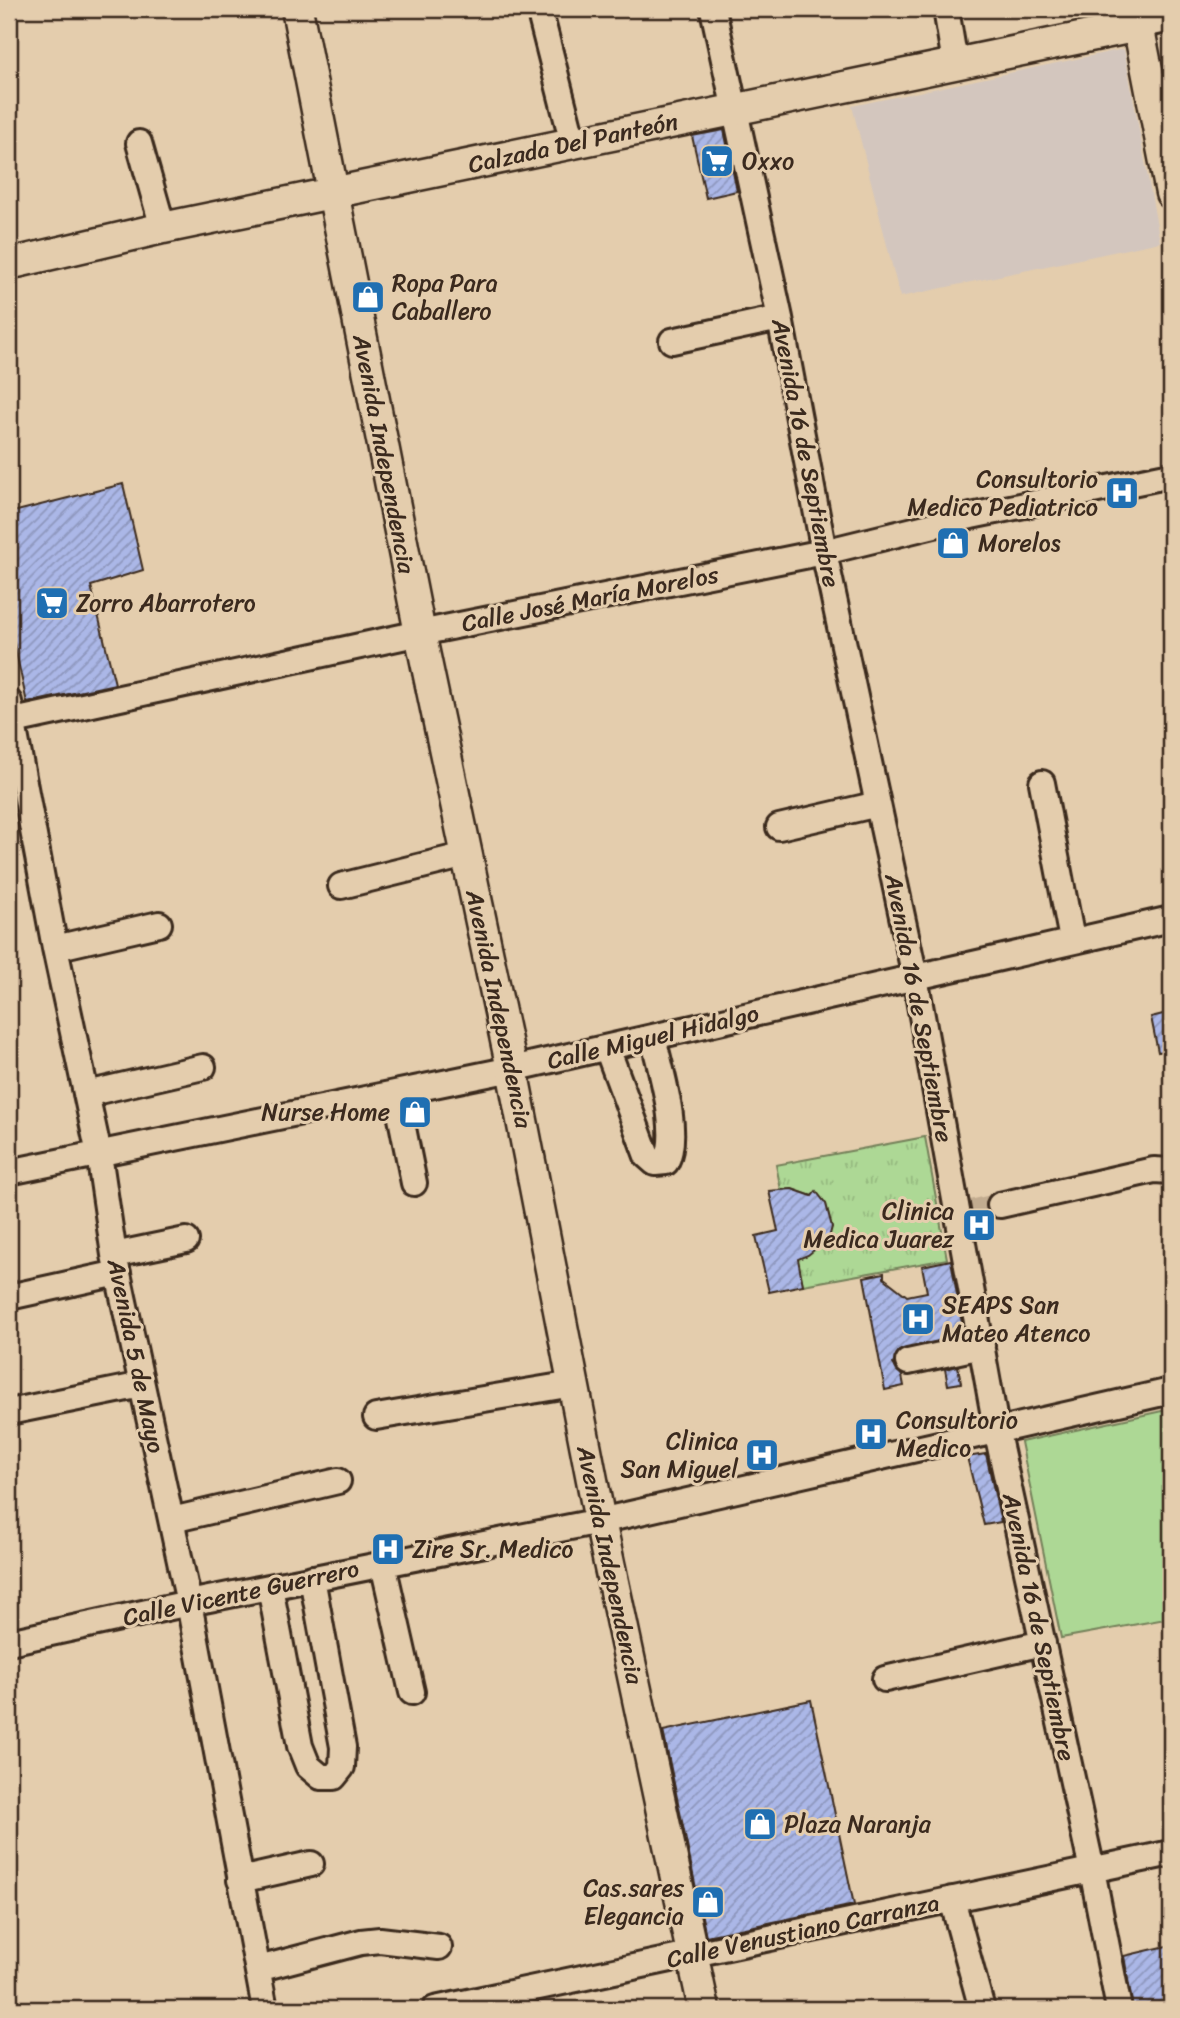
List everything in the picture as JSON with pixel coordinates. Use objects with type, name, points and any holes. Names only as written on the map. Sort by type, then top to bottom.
[{"type":"main road","name":"Avenida Independencia","points":[[297,9],[331,193],[512,1069],[600,1521],[704,2009]]},
{"type":"main road","name":"Calzada Del Panteón","points":[[9,264],[163,228],[955,63],[1136,17]]},
{"type":"main road","points":[[1136,17],[1171,193]]},
{"type":"street","points":[[539,9],[573,143]]},
{"type":"street","name":"Avenida 16 de Septiembre","points":[[712,9],[780,318],[824,552],[915,977],[963,1214],[997,1433],[1092,1870],[1119,2009]]},
{"type":"street","points":[[946,9],[955,63]]},
{"type":"street","points":[[1136,17],[1171,19]]},
{"type":"street","points":[[139,144],[163,228]]},
{"type":"street","points":[[672,341],[780,318]]},
{"type":"street","name":"Calle José María Morelos","points":[[10,715],[824,552],[971,516],[1171,475]]},
{"type":"street","name":"Avenida 5 de Mayo","points":[[10,715],[55,948],[99,1154],[116,1264],[190,1603],[265,2009]]},
{"type":"street","points":[[1042,783],[1072,940]]},
{"type":"street","points":[[779,827],[878,804]]},
{"type":"street","points":[[341,886],[466,855]]},
{"type":"street","name":"Calle Miguel Hidalgo","points":[[9,1172],[512,1069],[1171,919]]},
{"type":"street","points":[[55,948],[159,924]]},
{"type":"street","points":[[607,1048],[647,1156],[655,1163],[666,1162],[672,1151],[672,1131],[653,1037]]},
{"type":"street","points":[[86,1094],[203,1067]]},
{"type":"street","points":[[396,1093],[414,1183]]},
{"type":"street","points":[[1000,1205],[1154,1170],[1171,1171]]},
{"type":"street","points":[[9,1297],[186,1240]]},
{"type":"street","points":[[908,1362],[982,1346]]},
{"type":"street","points":[[376,1417],[573,1384]]},
{"type":"street","points":[[9,1412],[142,1385]]},
{"type":"street","name":"Calle Vicente Guerrero","points":[[9,1642],[600,1521],[803,1473],[997,1433],[1171,1391]]},
{"type":"street","points":[[172,1520],[338,1481]]},
{"type":"street","points":[[383,1564],[412,1692]]},
{"type":"street","points":[[270,1587],[300,1746],[309,1766],[321,1777],[334,1777],[342,1767],[343,1747],[312,1578]]},
{"type":"street","points":[[280,1634],[321,1627]]},
{"type":"street","points":[[886,1679],[1043,1643]]},
{"type":"street","name":"Calle Venustiano Carranza","points":[[435,2009],[1171,1853]]},
{"type":"street","points":[[240,1880],[311,1864]]},
{"type":"street","points":[[952,1899],[982,2009]]},
{"type":"street","points":[[258,1969],[371,1941],[439,1947]]},
{"type":"shaded area","points":[[1124,49],[1160,242],[900,297],[852,106]]},
{"type":"green space","points":[[925,1137],[947,1259],[803,1285],[797,1259],[818,1247],[832,1227],[826,1204],[816,1192],[812,1196],[792,1189],[781,1190],[776,1165]]},
{"type":"green space","points":[[1171,1409],[1171,1618],[1061,1638],[1021,1442]]},
{"type":"building","name":"Oxxo","points":[[724,130],[737,191],[706,198],[692,136]]},
{"type":"building","name":"Zorro Abarrotero","points":[[123,484],[143,570],[91,586],[115,684],[27,703],[9,620],[9,513]]},
{"type":"building","points":[[1171,1012],[1171,1050],[1158,1052],[1151,1017]]},
{"type":"building","points":[[792,1189],[812,1196],[816,1191],[826,1204],[832,1227],[827,1245],[823,1243],[798,1259],[803,1285],[769,1292],[756,1236],[778,1231],[769,1191]]},
{"type":"building","points":[[951,1260],[964,1335],[899,1351],[893,1364],[902,1376],[904,1386],[885,1390],[864,1277],[884,1273],[884,1278],[907,1296],[927,1292],[922,1266]]},
{"type":"building","points":[[958,1366],[961,1383],[948,1385],[945,1369]]},
{"type":"building","points":[[986,1454],[1001,1522],[984,1525],[967,1457]]},
{"type":"building","name":"Plaza Naranja","points":[[811,1700],[854,1905],[706,1936],[663,1731]]},
{"type":"building","points":[[1171,1945],[1171,2009],[1133,2009],[1124,1956]]},
{"type":"tunnel","points":[[968,1213],[1000,1205]]},
{"type":"place","name":"Oxxo","points":[[717,161]]},
{"type":"place","name":"Ropa Para Caballero","points":[[368,297]]},
{"type":"place","name":"Consultorio Medico Pediatrico","points":[[1122,493]]},
{"type":"place","name":"Morelos","points":[[953,543]]},
{"type":"place","name":"Zorro Abarrotero","points":[[52,603]]},
{"type":"place","name":"Nurse Home","points":[[415,1112]]},
{"type":"place","name":"Clinica Medica Juarez","points":[[979,1225]]},
{"type":"place","name":"SEAPS San Mateo Atenco","points":[[918,1319]]},
{"type":"place","name":"Consultorio Medico","points":[[871,1434]]},
{"type":"place","name":"Clinica San Miguel","points":[[762,1455]]},
{"type":"place","name":"Zire Sr. Medico","points":[[388,1549]]},
{"type":"place","name":"Plaza Naranja","points":[[760,1824]]},
{"type":"place","name":"Cas.sares Elegancia","points":[[708,1902]]}]
